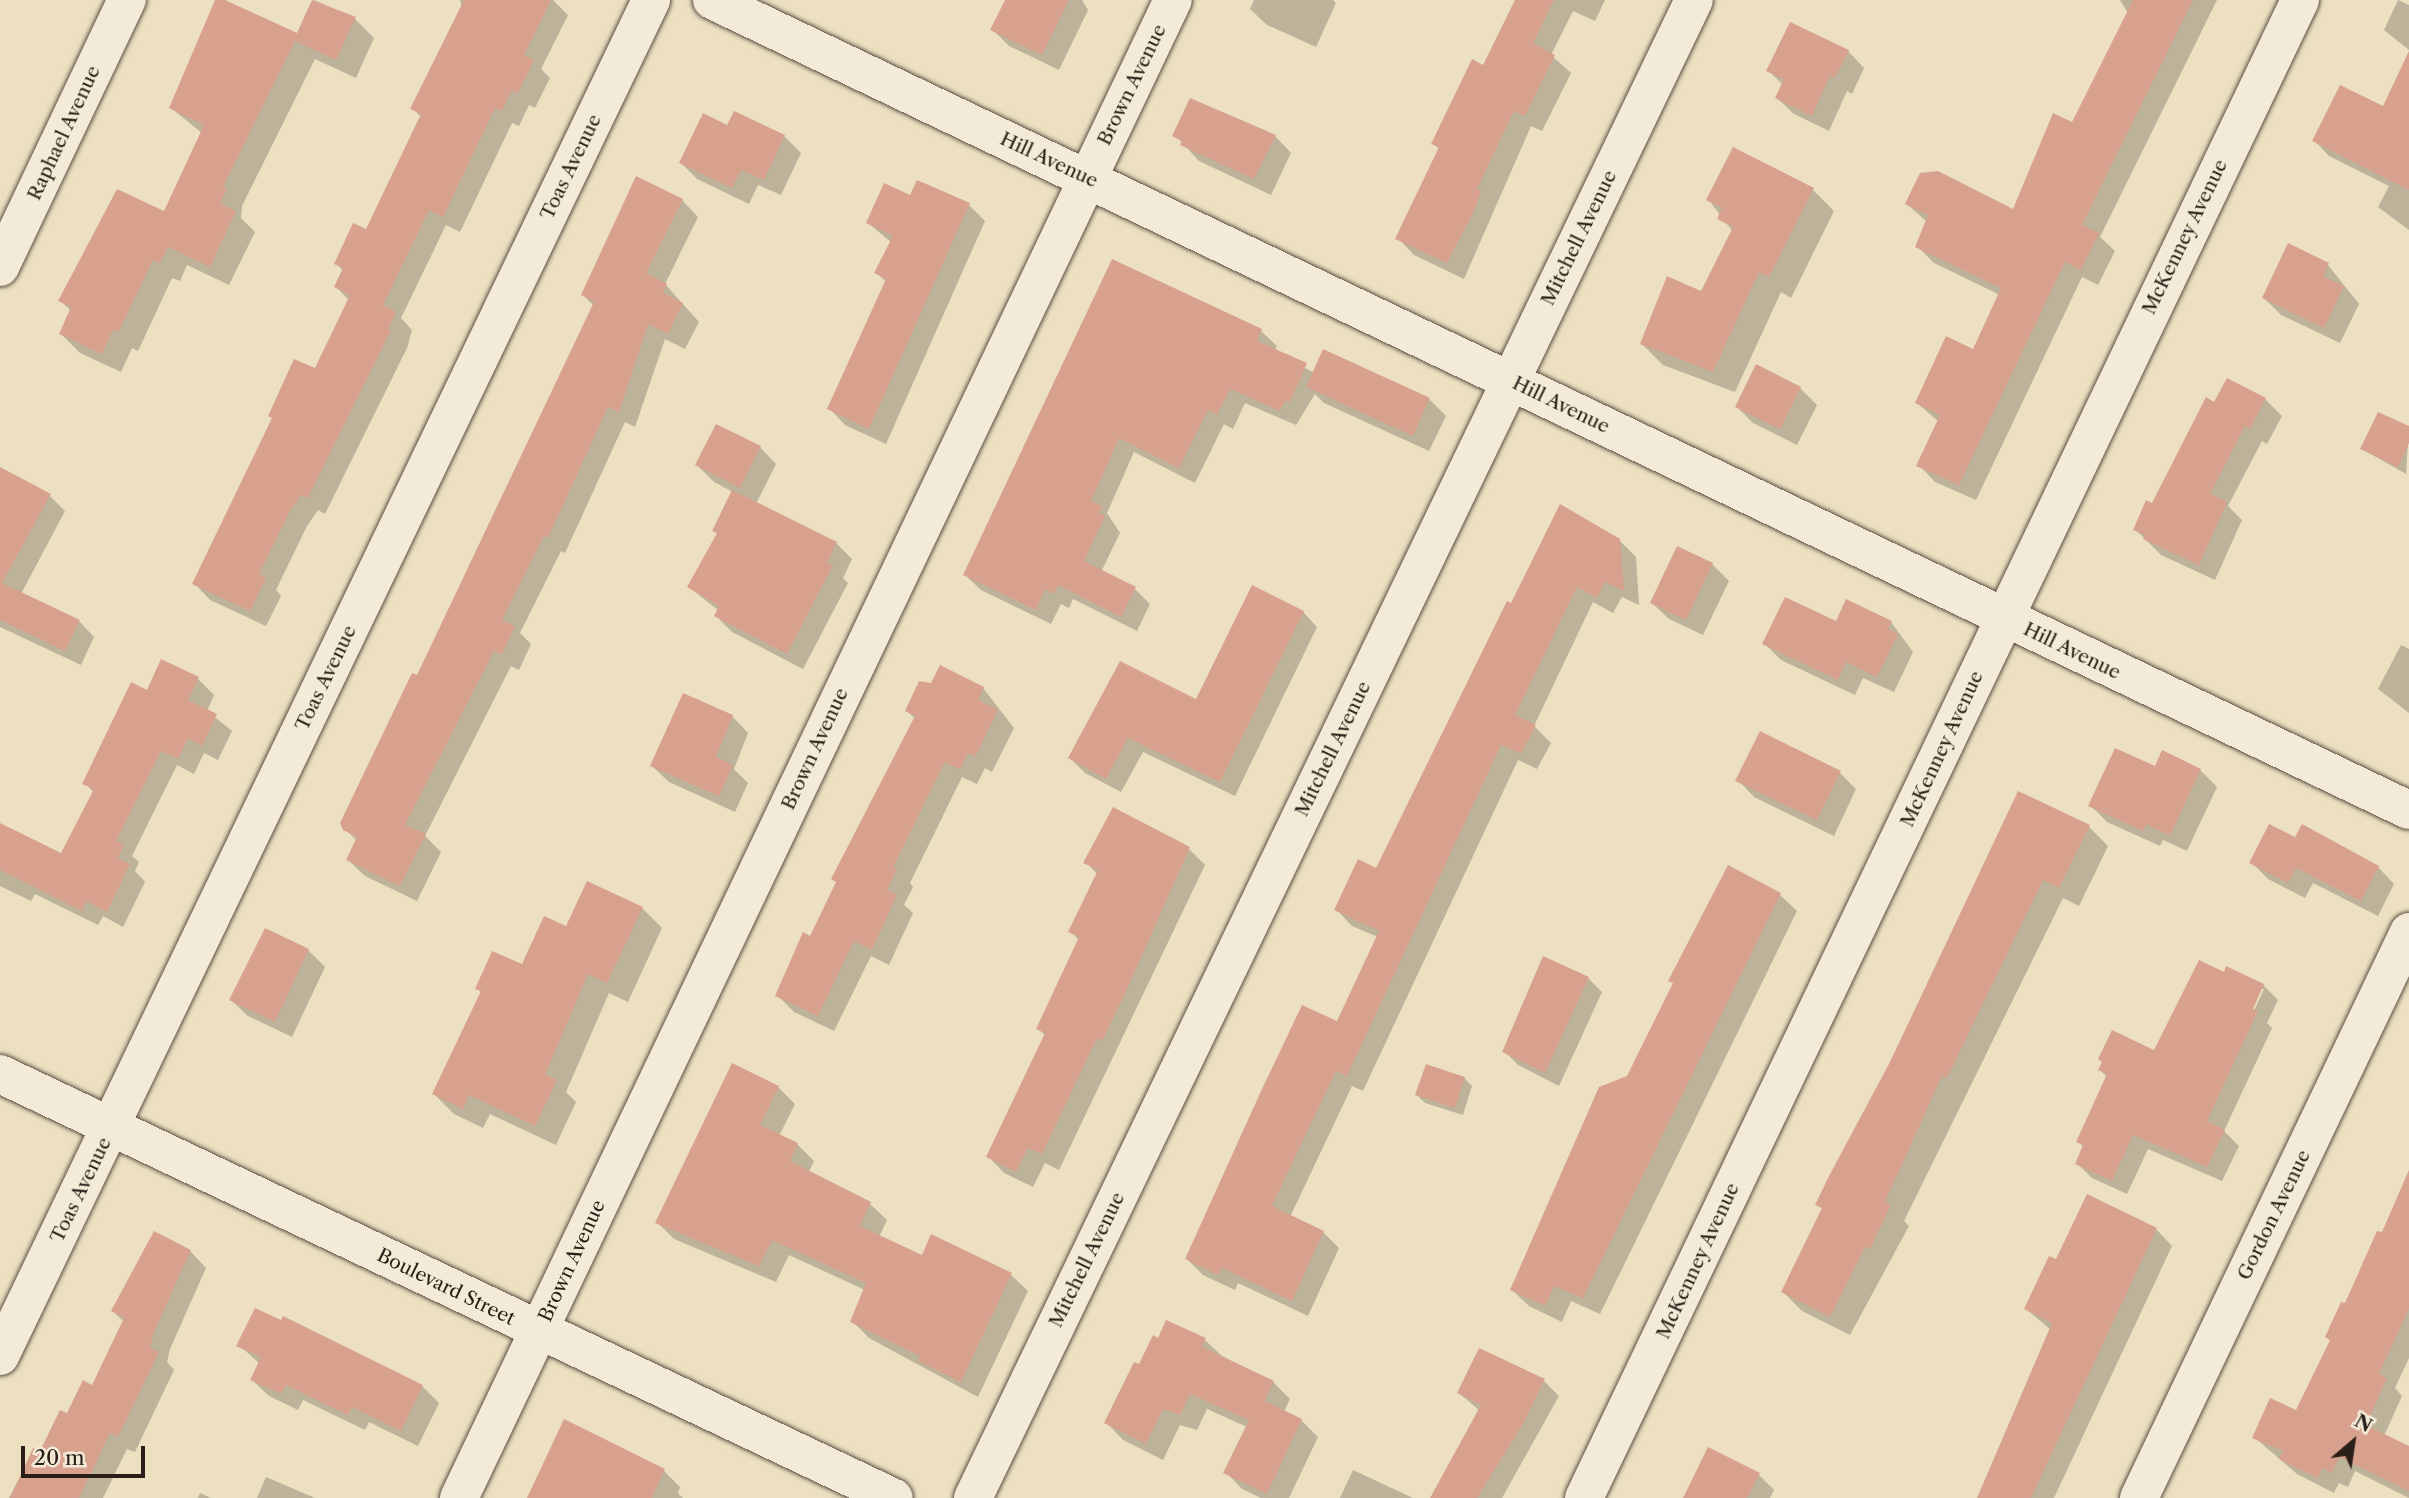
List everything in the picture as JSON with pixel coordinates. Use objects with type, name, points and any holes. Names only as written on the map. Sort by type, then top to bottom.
[{"type":"street","name":"Raphael Avenue","points":[[0,267],[127,0]]},
{"type":"street","name":"Toas Avenue","points":[[0,1356],[651,0]]},
{"type":"street","name":"Hill Avenue","points":[[712,0],[2409,810]]},
{"type":"street","name":"Brown Avenue","points":[[459,1498],[1173,0]]},
{"type":"street","name":"Mitchell Avenue","points":[[972,1498],[1694,0]]},
{"type":"street","name":"McKenney Avenue","points":[[1584,1498],[2300,0]]},
{"type":"street","name":"Gordon Avenue","points":[[2139,1498],[2409,932]]},
{"type":"street","name":"Boulevard Street","points":[[0,1074],[894,1498]]},
{"type":"building","points":[[215,0],[225,0],[297,33],[312,0],[356,17],[336,60],[295,41],[223,187],[227,188],[220,203],[236,211],[210,267],[168,247],[160,263],[153,260],[118,333],[113,330],[102,354],[59,334],[71,307],[58,301],[117,189],[164,211],[204,125],[169,108]]},
{"type":"building","points":[[464,0],[551,0],[524,55],[534,60],[518,93],[512,90],[502,111],[495,108],[443,217],[429,210],[383,305],[396,312],[388,329],[391,330],[308,498],[301,495],[291,509],[259,574],[266,578],[250,611],[192,584],[272,418],[268,416],[294,359],[315,368],[350,295],[334,287],[343,268],[334,264],[353,223],[366,229],[421,114],[410,109]]},
{"type":"building","points":[[1005,0],[1069,0],[1042,55],[990,30]]},
{"type":"building","points":[[1515,0],[1554,0],[1533,43],[1555,55],[1525,116],[1514,111],[1477,189],[1481,190],[1475,209],[1447,263],[1395,239],[1439,147],[1431,144],[1472,59],[1483,65]]},
{"type":"building","points":[[2133,0],[2193,0],[2082,225],[2099,233],[2081,270],[2065,262],[1959,485],[1916,466],[1940,415],[1915,403],[1946,336],[1973,349],[2001,288],[1915,247],[1928,215],[1905,204],[1920,173],[1938,171],[2013,209],[2053,113],[2072,122]]},
{"type":"building","points":[[1790,22],[1849,50],[1835,78],[1830,76],[1812,116],[1775,98],[1784,79],[1766,71]]},
{"type":"building","points":[[2409,51],[2409,190],[2312,141],[2340,85],[2383,106]]},
{"type":"building","points":[[1190,98],[1276,135],[1254,179],[1180,145],[1182,141],[1172,136]]},
{"type":"building","points":[[734,111],[785,135],[764,180],[741,170],[732,188],[679,163],[703,113],[727,125]]},
{"type":"building","points":[[1733,147],[1814,188],[1769,277],[1759,272],[1713,372],[1640,344],[1667,276],[1701,291],[1733,227],[1717,219],[1722,208],[1706,200]]},
{"type":"building","points":[[636,176],[683,199],[646,273],[667,284],[663,293],[683,303],[668,334],[648,324],[619,412],[608,407],[548,538],[544,536],[502,620],[515,626],[502,654],[494,651],[405,825],[426,834],[400,886],[346,860],[357,837],[343,830],[340,823],[412,673],[417,675],[594,302],[581,295]]},
{"type":"building","points":[[917,180],[970,203],[869,429],[827,409],[886,279],[874,273],[893,236],[866,223],[884,183],[910,195]]},
{"type":"building","points":[[2288,243],[2329,263],[2323,276],[2344,286],[2324,328],[2262,298]]},
{"type":"building","points":[[1112,259],[1262,329],[1257,341],[1307,363],[1290,402],[1285,401],[1280,411],[1230,389],[1217,415],[1208,410],[1179,468],[1119,438],[1091,501],[1102,506],[1099,513],[1105,516],[1084,561],[1136,587],[1121,617],[1058,585],[1054,594],[1045,589],[1036,610],[963,575]]},
{"type":"building","points":[[1323,349],[1430,398],[1413,436],[1306,387]]},
{"type":"building","points":[[1756,364],[1801,387],[1780,429],[1735,407]]},
{"type":"building","points":[[2227,378],[2266,398],[2250,429],[2245,426],[2210,494],[2227,502],[2199,565],[2143,539],[2145,535],[2133,530],[2146,500],[2152,503],[2206,397],[2214,402]]},
{"type":"building","points":[[2378,412],[2409,426],[2409,443],[2398,467],[2360,449]]},
{"type":"building","points":[[716,424],[761,446],[740,488],[695,465]]},
{"type":"building","points":[[0,467],[51,494],[2,583],[80,620],[65,651],[0,620]]},
{"type":"building","points":[[732,490],[837,542],[827,563],[833,565],[787,654],[714,616],[719,606],[687,587],[717,533],[712,531]]},
{"type":"building","points":[[1560,504],[1620,539],[1624,591],[1605,582],[1597,598],[1577,587],[1515,715],[1536,725],[1521,754],[1501,745],[1347,1076],[1336,1071],[1285,1178],[1272,1206],[1324,1231],[1292,1301],[1222,1268],[1218,1275],[1185,1259],[1262,1089],[1302,1005],[1337,1021],[1379,931],[1334,910],[1358,859],[1376,868],[1507,601],[1511,603]]},
{"type":"building","points":[[1677,546],[1713,563],[1686,620],[1650,603]]},
{"type":"building","points":[[1252,585],[1304,611],[1220,782],[1128,738],[1106,779],[1068,758],[1120,661],[1196,699]]},
{"type":"building","points":[[1785,597],[1836,621],[1846,599],[1892,621],[1888,629],[1898,634],[1877,677],[1846,662],[1838,680],[1762,644]]},
{"type":"building","points":[[161,659],[199,677],[188,700],[217,714],[202,746],[188,738],[178,759],[161,751],[116,841],[124,845],[118,858],[130,864],[107,912],[86,901],[82,911],[0,870],[0,823],[61,853],[94,789],[82,784],[131,682],[147,690]]},
{"type":"building","points":[[940,665],[984,687],[978,700],[998,710],[975,757],[968,753],[960,769],[945,762],[893,867],[897,869],[887,890],[897,895],[872,950],[854,941],[818,1016],[775,996],[803,932],[810,936],[836,882],[831,879],[915,716],[905,711],[919,681],[931,683]]},
{"type":"building","points":[[683,693],[733,715],[716,757],[733,765],[719,796],[650,766]]},
{"type":"building","points":[[1760,731],[1841,771],[1817,820],[1735,781]]},
{"type":"building","points":[[2115,748],[2155,766],[2162,750],[2201,769],[2170,836],[2146,824],[2143,831],[2088,806]]},
{"type":"building","points":[[2018,791],[2090,825],[2059,888],[2043,880],[1947,1078],[1942,1076],[1885,1202],[1891,1205],[1870,1249],[1865,1247],[1830,1317],[1781,1292],[1822,1208],[1815,1205],[1890,1062]]},
{"type":"building","points":[[1113,807],[1190,847],[1123,998],[1102,1041],[1097,1038],[1042,1154],[1028,1148],[1016,1172],[986,1157],[1045,1033],[1036,1029],[1079,937],[1068,932],[1098,870],[1083,863]]},
{"type":"building","points":[[2269,824],[2295,837],[2302,824],[2379,866],[2361,901],[2296,868],[2288,883],[2249,863]]},
{"type":"building","points":[[1728,865],[1781,893],[1583,1298],[1554,1286],[1545,1306],[1510,1290],[1599,1087],[1627,1076],[1673,983],[1668,981]]},
{"type":"building","points":[[587,881],[643,907],[607,983],[588,974],[545,1075],[557,1080],[535,1126],[469,1095],[463,1109],[432,1094],[481,991],[475,989],[492,951],[522,964],[544,916],[566,926]]},
{"type":"building","points":[[265,928],[309,949],[275,1022],[229,1000]]},
{"type":"building","points":[[1543,956],[1589,977],[1545,1073],[1502,1052]]},
{"type":"building","points":[[2199,960],[2224,972],[2226,966],[2264,984],[2253,1009],[2258,1011],[2207,1121],[2225,1130],[2207,1167],[2133,1135],[2112,1181],[2075,1164],[2083,1145],[2076,1142],[2107,1074],[2098,1070],[2102,1062],[2098,1059],[2112,1030],[2154,1050]]},
{"type":"building","points":[[732,1063],[779,1086],[760,1125],[798,1143],[790,1161],[871,1202],[860,1226],[922,1255],[931,1234],[1012,1273],[961,1382],[918,1361],[920,1356],[850,1322],[866,1283],[772,1240],[759,1266],[655,1223]]},
{"type":"building","points":[[1426,1064],[1465,1077],[1455,1108],[1415,1095]]},
{"type":"building","points":[[2409,1170],[2409,1309],[2379,1374],[2387,1378],[2366,1425],[2409,1446],[2409,1491],[2339,1457],[2332,1473],[2323,1468],[2318,1478],[2279,1459],[2283,1451],[2252,1438],[2270,1398],[2296,1410],[2330,1340],[2325,1337],[2341,1302],[2345,1303],[2377,1231],[2382,1232]]},
{"type":"building","points":[[2087,1194],[2157,1228],[2031,1498],[1977,1498],[2052,1323],[2024,1309],[2049,1256],[2056,1259]]},
{"type":"building","points":[[154,1231],[191,1250],[154,1332],[150,1348],[159,1352],[118,1437],[110,1433],[79,1498],[10,1498],[33,1448],[40,1451],[60,1410],[67,1413],[83,1380],[92,1385],[124,1318],[111,1311]]},
{"type":"building","points":[[255,1308],[281,1320],[283,1316],[423,1385],[401,1431],[352,1407],[348,1415],[286,1385],[281,1394],[250,1380],[261,1357],[236,1346]]},
{"type":"building","points":[[1166,1320],[1206,1338],[1202,1347],[1274,1381],[1265,1401],[1302,1419],[1267,1494],[1223,1473],[1249,1420],[1190,1394],[1180,1415],[1163,1409],[1146,1444],[1104,1423],[1134,1362],[1139,1364],[1153,1335],[1158,1338]]},
{"type":"building","points":[[1479,1348],[1545,1379],[1523,1424],[1477,1498],[1430,1498],[1481,1405],[1457,1393]]},
{"type":"building","points":[[564,1419],[665,1469],[652,1498],[527,1498]]},
{"type":"building","points":[[1708,1447],[1760,1473],[1747,1498],[1683,1498]]}]
